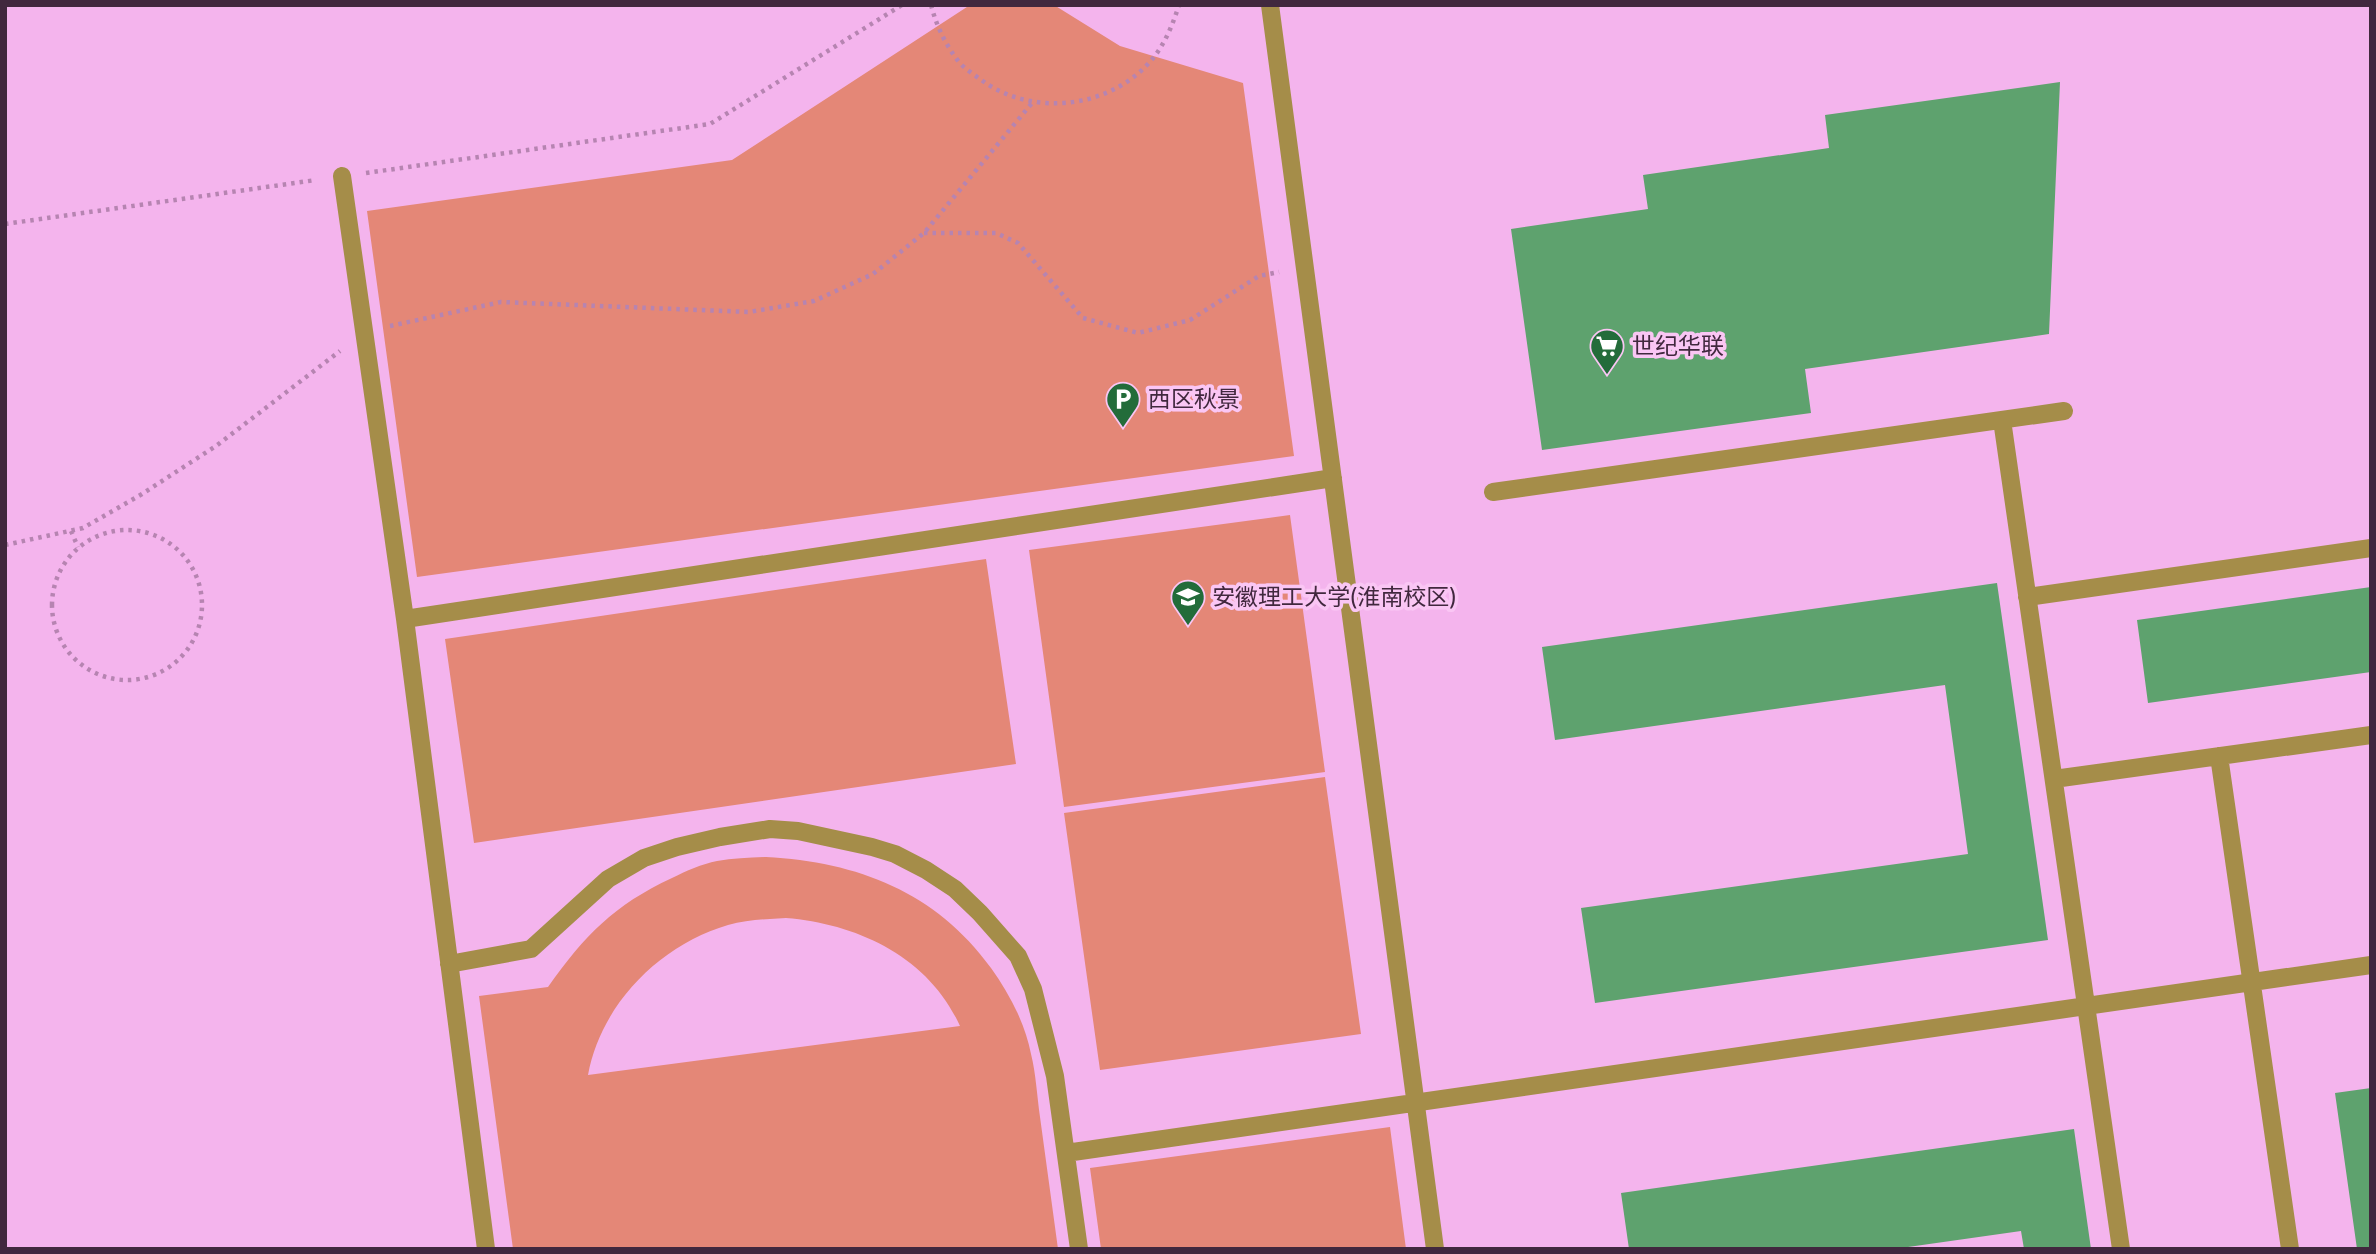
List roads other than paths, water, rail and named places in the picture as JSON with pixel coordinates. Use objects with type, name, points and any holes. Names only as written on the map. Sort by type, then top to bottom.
[{"type":"lane","points":[[1270,5],[1435,1249]]},
{"type":"lane","points":[[342,176],[405,619],[486,1249]]},
{"type":"lane","points":[[1493,492],[2064,411]]},
{"type":"lane","points":[[2002,420],[2121,1249]]},
{"type":"lane","points":[[405,619],[1333,478]]},
{"type":"lane","points":[[2027,597],[2371,548]]},
{"type":"lane","points":[[2053,779],[2371,735]]},
{"type":"lane","points":[[2219,756],[2290,1249]]},
{"type":"lane","points":[[449,964],[531,949],[608,879],[644,858],[720,836],[770,829],[798,831],[872,847],[905,860],[955,889],[1018,956],[1032,989],[1055,1076],[1079,1249]]},
{"type":"lane","points":[[1066,1153],[2371,965]]},
{"type":"place","name":"世纪华联","points":[[1607,376]]},
{"type":"place","name":"西区秋景","points":[[1123,429]]},
{"type":"place","name":"安徽理工大学(淮南校区)","points":[[1188,627]]}]
